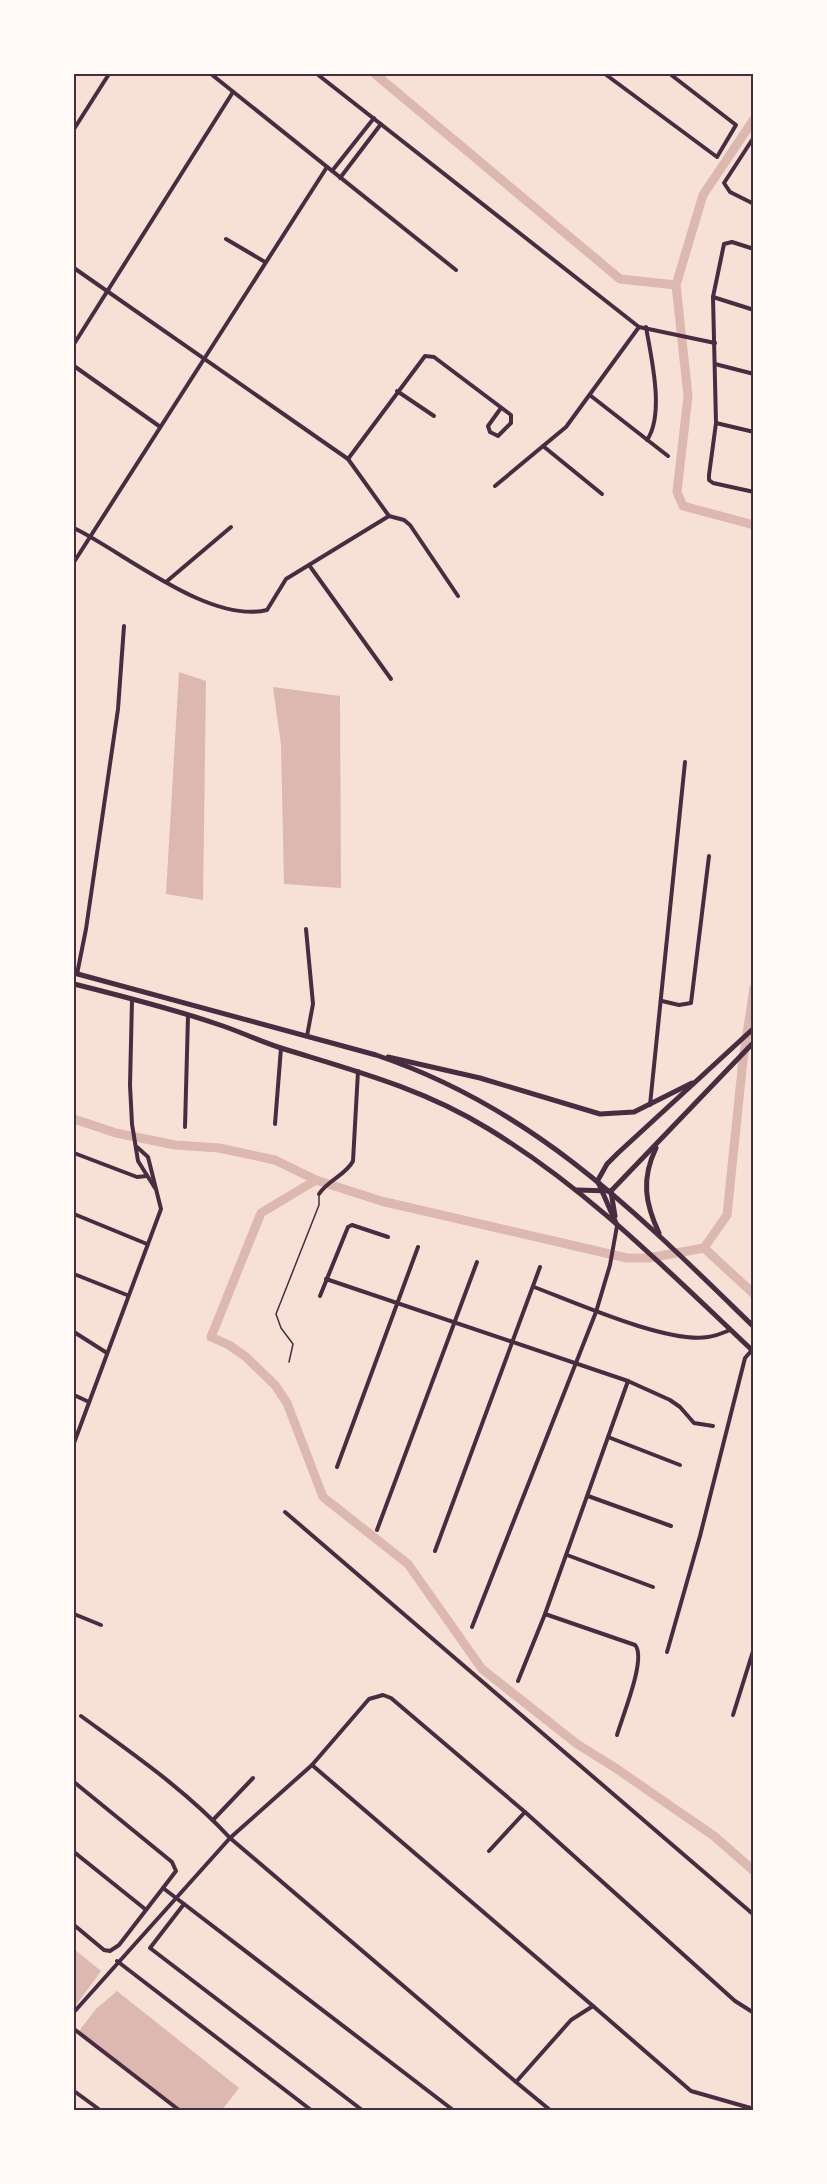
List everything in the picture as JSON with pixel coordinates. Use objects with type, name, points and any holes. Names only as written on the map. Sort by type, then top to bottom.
[{"type":"main road","points":[[75,973],[376,1055],[410,1066],[490,1105],[537,1134],[598,1180],[670,1245],[753,1327]]},
{"type":"main road","points":[[74,984],[188,1016],[280,1048],[358,1070],[398,1084],[452,1108],[532,1157],[576,1189],[753,1351]]},
{"type":"main road","points":[[617,1226],[598,1180],[607,1164],[753,1028]]},
{"type":"main road","points":[[576,1189],[611,1191],[753,1042]]},
{"type":"main road","points":[[376,1055],[408,1059],[600,1114],[622,1114],[650,1106],[692,1083]]},
{"type":"main road","points":[[658,1144],[648,1167],[646,1198],[661,1238]]},
{"type":"main road","points":[[611,1191],[617,1226]]},
{"type":"street","points":[[74,129],[109,74]]},
{"type":"street","points":[[211,74],[456,270]]},
{"type":"street","points":[[317,74],[639,327],[658,329],[715,343]]},
{"type":"street","points":[[605,74],[717,157],[736,125],[670,74]]},
{"type":"street","points":[[74,344],[233,93]]},
{"type":"street","points":[[332,171],[374,118]]},
{"type":"street","points":[[340,178],[381,124]]},
{"type":"street","points":[[753,137],[724,183],[730,192],[753,204]]},
{"type":"street","points":[[74,562],[327,167]]},
{"type":"street","points":[[226,239],[266,262]]},
{"type":"street","points":[[753,249],[732,242],[724,244],[713,297],[717,423],[709,480],[753,492]]},
{"type":"street","points":[[74,268],[348,459],[389,516],[404,520],[410,525],[458,596]]},
{"type":"street","points":[[713,297],[753,310]]},
{"type":"street","points":[[495,486],[566,427],[639,327]]},
{"type":"street","points":[[646,327],[653,368],[656,419],[654,431],[647,440]]},
{"type":"street","points":[[348,459],[422,358],[429,355],[501,408],[512,418],[501,435],[495,436],[488,426],[501,408]]},
{"type":"street","points":[[716,364],[753,374]]},
{"type":"street","points":[[74,366],[159,426]]},
{"type":"street","points":[[398,391],[434,416]]},
{"type":"street","points":[[590,396],[669,456]]},
{"type":"street","points":[[717,423],[753,432]]},
{"type":"street","points":[[543,446],[602,494]]},
{"type":"street","points":[[74,528],[188,594],[227,608],[257,612],[267,610],[286,579],[389,516]]},
{"type":"street","points":[[166,582],[231,527]]},
{"type":"street","points":[[309,565],[391,679]]},
{"type":"street","points":[[75,973],[86,930],[118,709],[124,626]]},
{"type":"street","points":[[650,1106],[662,1001],[668,911],[685,762]]},
{"type":"street","points":[[662,1001],[679,1005],[691,1003],[709,856]]},
{"type":"street","points":[[306,929],[313,1004],[308,1036]]},
{"type":"street","points":[[74,1443],[127,1295],[161,1209],[159,1192],[138,1161],[132,1124],[130,1085],[132,1000]]},
{"type":"street","points":[[185,1127],[188,1016]]},
{"type":"street","points":[[275,1124],[280,1048]]},
{"type":"street","points":[[319,1194],[325,1184],[353,1161],[358,1070]]},
{"type":"street","points":[[137,1147],[148,1157],[148,1176]]},
{"type":"street","points":[[74,1153],[137,1177],[148,1176]]},
{"type":"street","points":[[74,1214],[147,1244]]},
{"type":"street","points":[[320,1296],[348,1227],[352,1225],[388,1237]]},
{"type":"street","points":[[472,1627],[596,1312],[615,1248],[617,1226]]},
{"type":"street","points":[[337,1467],[399,1304],[418,1247]]},
{"type":"street","points":[[377,1530],[477,1262]]},
{"type":"street","points":[[435,1551],[540,1267]]},
{"type":"street","points":[[74,1274],[127,1295]]},
{"type":"street","points":[[326,1279],[628,1381],[670,1400],[680,1407],[694,1424],[713,1426]]},
{"type":"street","points":[[533,1287],[596,1312],[668,1333],[706,1338],[730,1330]]},
{"type":"street","points":[[74,1332],[107,1353]]},
{"type":"street","points":[[667,1652],[746,1358],[753,1351]]},
{"type":"street","points":[[518,1681],[588,1497],[628,1381]]},
{"type":"street","points":[[74,1395],[89,1402]]},
{"type":"street","points":[[608,1437],[680,1465]]},
{"type":"street","points":[[588,1497],[671,1526]]},
{"type":"street","points":[[285,1512],[753,1915]]},
{"type":"street","points":[[567,1554],[653,1587]]},
{"type":"street","points":[[74,1614],[101,1625]]},
{"type":"street","points":[[545,1614],[634,1645],[638,1649],[639,1663],[617,1735]]},
{"type":"street","points":[[734,1715],[753,1648]]},
{"type":"street","points":[[74,2012],[117,1961],[230,1838],[312,1765],[369,1699],[383,1695],[391,1698],[525,1812],[735,2001],[753,2013]]},
{"type":"street","points":[[81,1716],[144,1762],[550,2110]]},
{"type":"street","points":[[312,1765],[691,2091],[753,2109]]},
{"type":"street","points":[[213,1820],[253,1778]]},
{"type":"street","points":[[74,1782],[172,1863],[176,1871],[119,1945],[110,1951],[104,1950],[74,1925]]},
{"type":"street","points":[[489,1851],[525,1812]]},
{"type":"street","points":[[74,1852],[145,1910]]},
{"type":"street","points":[[163,1888],[453,2110]]},
{"type":"street","points":[[184,1904],[150,1948],[362,2110]]},
{"type":"street","points":[[117,1961],[311,2110]]},
{"type":"street","points":[[516,2082],[571,2020],[592,2007]]},
{"type":"street","points":[[74,2029],[179,2110]]},
{"type":"street","points":[[74,2091],[100,2110]]},
{"type":"lane","points":[[290,1362],[294,1344],[281,1329],[276,1314],[320,1205],[319,1194]]},
{"type":"shaded area","points":[[179,672],[206,681],[203,900],[166,894]]},
{"type":"shaded area","points":[[273,687],[340,696],[341,888],[284,884],[281,745]]},
{"type":"shaded area","points":[[74,1949],[101,1971],[74,2008]]},
{"type":"shaded area","points":[[117,1991],[239,2088],[222,2110],[180,2110],[79,2031],[96,2009]]},
{"type":"waterway","points":[[375,74],[620,279],[676,285]]},
{"type":"waterway","points":[[754,119],[703,195],[676,285],[688,396],[677,492],[683,506],[754,525]]},
{"type":"waterway","points":[[704,1248],[727,1215],[743,1060],[754,988]]},
{"type":"waterway","points":[[74,1119],[116,1133],[175,1145],[219,1148],[275,1160],[316,1180],[381,1201],[627,1258],[648,1258],[704,1248]]},
{"type":"waterway","points":[[316,1180],[261,1213],[211,1337],[229,1345],[246,1357],[275,1385],[287,1403],[323,1497],[408,1564],[482,1669],[577,1744],[714,1836],[754,1871]]},
{"type":"waterway","points":[[704,1248],[754,1294]]}]
